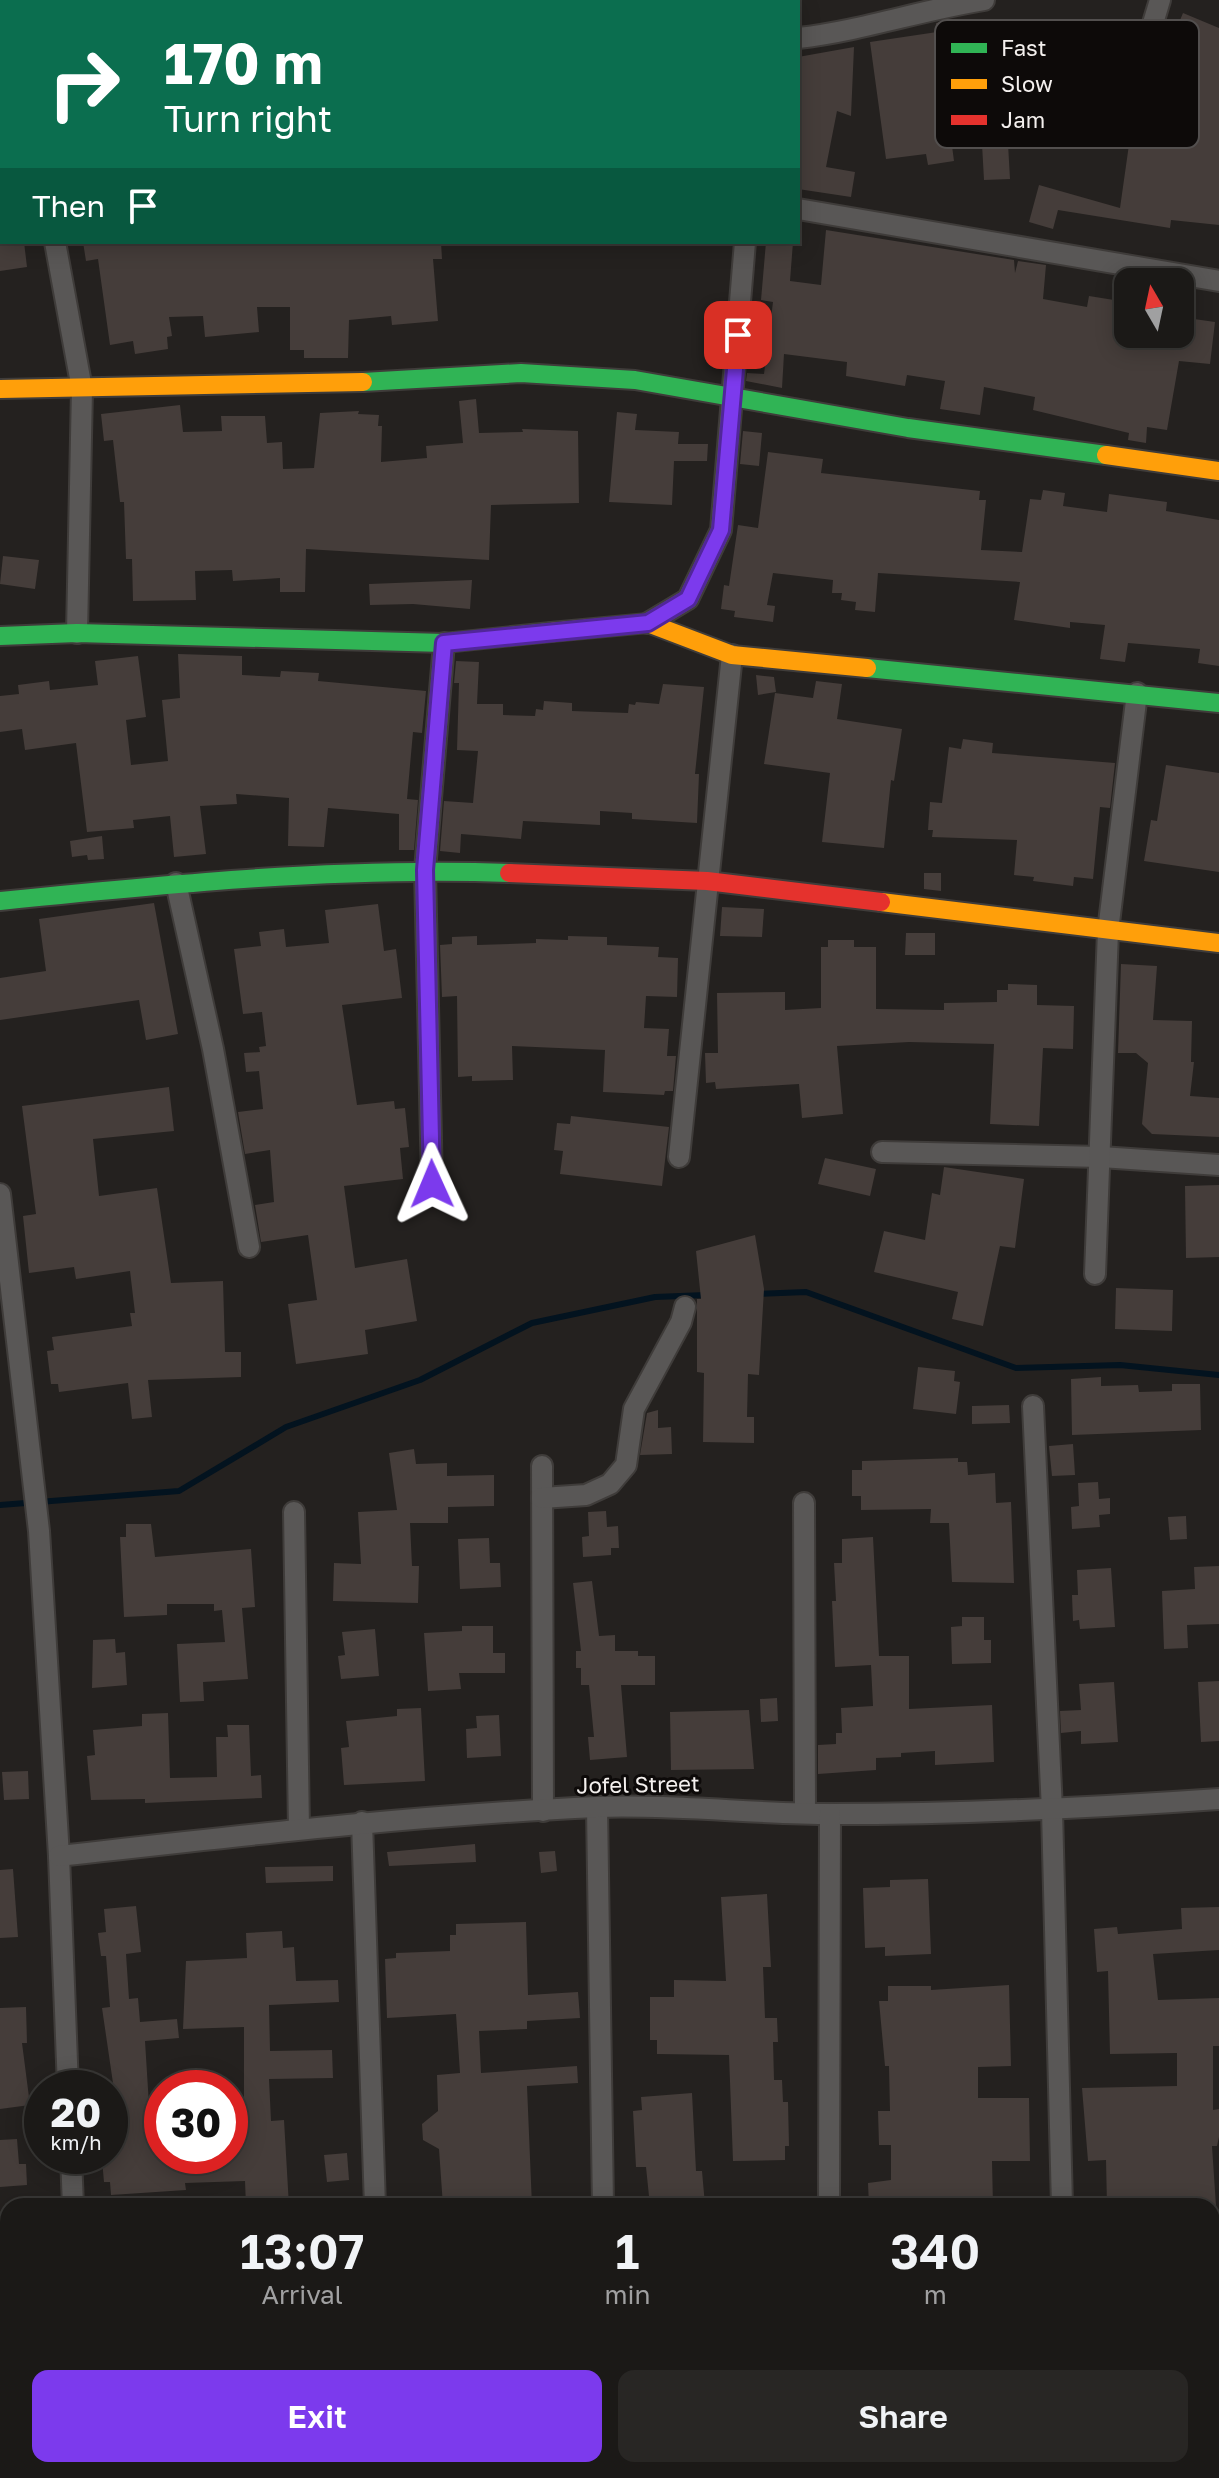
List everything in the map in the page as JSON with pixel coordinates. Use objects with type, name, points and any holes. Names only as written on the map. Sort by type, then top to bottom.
[{"type":"street","points":[[800,38],[840,34],[927,9],[984,0]]},
{"type":"street","points":[[1154,20],[1160,0]]},
{"type":"street","points":[[800,209],[1219,281]]},
{"type":"street","points":[[55,244],[82,389],[77,633]]},
{"type":"street","points":[[0,636],[77,633],[444,643],[648,623],[688,599],[721,530],[745,244]]},
{"type":"street","points":[[0,389],[389,382],[521,373],[635,380],[908,428],[1219,471]]},
{"type":"street","points":[[648,623],[732,655],[1219,703]]},
{"type":"street","points":[[432,1184],[425,870],[444,643]]},
{"type":"street","points":[[679,1157],[732,655]]},
{"type":"street","points":[[1095,1274],[1108,931],[1137,693]]},
{"type":"street","points":[[0,901],[176,883],[425,870],[707,881],[1219,943]]},
{"type":"street","points":[[176,883],[213,1049],[249,1247]]},
{"type":"street","points":[[882,1152],[1101,1157],[1219,1165]]},
{"type":"street","points":[[0,1194],[39,1531],[59,1856],[67,2070]]},
{"type":"street","points":[[542,1498],[586,1495],[610,1484],[626,1465],[634,1409],[681,1322],[685,1307]]},
{"type":"street","points":[[1033,1406],[1052,1810],[1062,2198]]},
{"type":"street","points":[[542,1466],[543,1811]]},
{"type":"street","points":[[804,1503],[805,1813]]},
{"type":"street","points":[[294,1512],[299,1829]]},
{"type":"street","name":"Jofel Street","points":[[59,1856],[362,1822],[597,1807],[708,1806],[830,1814],[1052,1810],[1219,1799]]},
{"type":"street","points":[[597,1807],[603,2198]]},
{"type":"street","points":[[829,2198],[830,1814]]},
{"type":"street","points":[[362,1822],[375,2198]]},
{"type":"street","points":[[72,2174],[73,2198]]},
{"type":"building","points":[[1183,13],[1219,28],[1219,225],[1171,220],[1170,228],[1058,210],[1053,229],[1029,222],[1039,185],[1120,208],[1129,148],[1199,148],[1199,20],[1180,20]]},
{"type":"building","points":[[935,32],[935,148],[952,148],[954,161],[928,165],[926,154],[886,159],[870,42]]},
{"type":"building","points":[[854,47],[851,116],[837,111],[826,167],[855,172],[851,197],[800,189],[800,57]]},
{"type":"building","points":[[982,148],[1008,148],[1010,179],[984,180]]},
{"type":"building","points":[[826,230],[1014,260],[1015,273],[1018,261],[1046,265],[1043,299],[1087,307],[1089,296],[1114,300],[1114,348],[1194,348],[1194,319],[1215,322],[1210,364],[1179,361],[1167,430],[1147,427],[1146,443],[1128,440],[1129,433],[1033,410],[1035,397],[984,387],[980,415],[940,409],[945,381],[907,375],[905,386],[846,376],[847,362],[784,354],[782,388],[746,381],[747,373],[764,374],[773,302],[761,300],[766,244],[793,244],[790,281],[821,285]]},
{"type":"building","points":[[0,244],[24,244],[27,267],[0,271]]},
{"type":"building","points":[[83,244],[441,244],[442,259],[433,259],[438,321],[392,325],[391,316],[349,320],[348,358],[304,358],[304,350],[290,350],[290,307],[257,307],[259,332],[205,337],[203,316],[169,317],[172,336],[167,337],[168,349],[135,354],[133,341],[110,345],[98,259],[86,261]]},
{"type":"building","points":[[476,399],[479,433],[523,432],[522,429],[578,431],[579,503],[491,505],[489,560],[306,549],[305,592],[280,592],[280,578],[233,581],[232,570],[195,571],[196,600],[133,601],[132,559],[126,559],[124,502],[120,502],[113,440],[104,441],[101,414],[180,405],[183,432],[222,431],[221,416],[265,416],[267,443],[282,442],[283,469],[314,468],[320,413],[359,411],[358,414],[379,415],[378,426],[382,426],[381,462],[427,458],[426,446],[463,443],[459,401]]},
{"type":"building","points":[[617,412],[637,414],[635,430],[679,432],[678,444],[708,444],[707,461],[674,461],[672,505],[609,502]]},
{"type":"building","points":[[743,431],[762,433],[759,466],[740,464]]},
{"type":"building","points":[[768,452],[823,459],[821,473],[980,491],[979,500],[986,500],[981,550],[1022,552],[1030,499],[1041,500],[1043,490],[1065,493],[1063,506],[1107,512],[1109,494],[1167,502],[1166,511],[1219,520],[1219,666],[1198,663],[1200,649],[1128,643],[1125,662],[1100,659],[1105,625],[1070,622],[1070,628],[1014,620],[1020,582],[878,573],[875,612],[855,610],[856,602],[841,600],[842,593],[832,593],[833,580],[773,573],[767,605],[775,606],[773,622],[734,617],[735,611],[721,609],[724,585],[729,586],[738,525],[758,528]]},
{"type":"building","points":[[3,556],[39,560],[35,589],[0,584]]},
{"type":"building","points":[[472,580],[470,609],[413,604],[370,605],[369,584]]},
{"type":"building","points":[[178,654],[242,656],[242,675],[280,677],[281,671],[319,673],[318,681],[426,691],[422,733],[413,732],[407,799],[418,800],[414,850],[399,850],[399,814],[328,808],[324,847],[288,846],[289,798],[236,794],[237,804],[200,806],[206,854],[174,857],[170,816],[133,820],[134,828],[87,832],[76,743],[25,750],[22,729],[0,732],[0,696],[19,694],[18,685],[49,681],[50,690],[98,685],[95,661],[138,656],[146,717],[126,720],[131,765],[168,761],[162,700],[180,698]]},
{"type":"building","points":[[456,661],[479,662],[477,704],[503,704],[503,715],[535,716],[536,709],[543,710],[544,701],[572,703],[572,711],[628,713],[629,704],[659,704],[663,684],[704,687],[695,774],[699,774],[697,823],[632,819],[632,813],[600,811],[600,825],[523,821],[521,839],[461,834],[460,853],[440,851],[444,801],[473,803],[478,751],[457,750],[459,683],[454,683]]},
{"type":"building","points":[[756,675],[774,677],[776,692],[758,695]]},
{"type":"building","points":[[816,681],[842,684],[837,719],[902,729],[894,781],[891,780],[884,848],[822,842],[830,773],[764,764],[775,693],[813,698]]},
{"type":"building","points":[[963,739],[993,743],[992,753],[1115,763],[1110,808],[1100,807],[1093,879],[1074,877],[1073,886],[1033,881],[1034,877],[1014,875],[1017,840],[932,837],[933,830],[928,830],[930,802],[942,803],[949,747],[961,749]]},
{"type":"building","points":[[1166,765],[1219,773],[1219,872],[1144,861],[1151,820],[1157,821]]},
{"type":"building","points":[[102,836],[104,859],[88,860],[87,855],[72,857],[70,841]]},
{"type":"building","points":[[924,873],[941,873],[941,891],[924,889]]},
{"type":"building","points":[[154,903],[178,1034],[146,1040],[139,1000],[0,1020],[0,978],[46,971],[39,919]]},
{"type":"building","points":[[378,904],[384,951],[396,949],[402,998],[342,1005],[357,1105],[394,1101],[395,1109],[405,1108],[409,1147],[400,1148],[403,1179],[344,1186],[355,1268],[407,1259],[417,1321],[365,1330],[368,1354],[296,1364],[288,1304],[317,1300],[308,1235],[261,1242],[255,1205],[274,1202],[270,1150],[245,1154],[238,1112],[263,1109],[259,1071],[246,1072],[244,1053],[260,1052],[259,1047],[266,1046],[262,1012],[243,1014],[234,949],[261,946],[259,932],[284,929],[286,947],[329,943],[325,910]]},
{"type":"building","points":[[722,907],[764,909],[762,937],[720,936]]},
{"type":"building","points":[[906,933],[935,933],[935,955],[905,955]]},
{"type":"building","points":[[477,936],[477,945],[536,943],[536,939],[568,940],[568,936],[607,937],[607,945],[659,947],[658,957],[678,958],[677,997],[646,996],[644,1028],[669,1029],[667,1056],[676,1056],[673,1091],[665,1091],[664,1095],[603,1092],[605,1050],[512,1046],[513,1080],[472,1081],[472,1076],[458,1077],[457,996],[442,997],[440,945],[452,944],[452,937]]},
{"type":"building","points":[[828,940],[854,940],[854,947],[876,947],[876,1009],[944,1010],[944,1003],[997,1002],[997,990],[1008,990],[1008,984],[1037,985],[1037,1005],[1074,1006],[1073,1049],[1043,1048],[1039,1126],[990,1124],[994,1044],[909,1042],[837,1046],[843,1114],[802,1118],[799,1084],[716,1089],[715,1082],[706,1083],[705,1053],[718,1053],[717,993],[785,992],[785,1010],[821,1008],[821,947],[828,947]]},
{"type":"building","points":[[1121,964],[1157,966],[1153,1020],[1192,1021],[1191,1062],[1194,1062],[1190,1096],[1219,1098],[1219,1137],[1152,1134],[1142,1124],[1148,1063],[1136,1053],[1118,1053]]},
{"type":"building","points":[[169,1087],[174,1131],[93,1139],[99,1196],[157,1188],[171,1283],[223,1281],[225,1352],[241,1352],[241,1377],[148,1380],[152,1417],[132,1419],[128,1383],[59,1392],[58,1384],[51,1384],[47,1351],[54,1350],[52,1337],[132,1326],[130,1313],[135,1313],[130,1271],[76,1279],[74,1267],[29,1273],[23,1216],[36,1214],[22,1106]]},
{"type":"building","points":[[571,1116],[669,1127],[662,1186],[560,1174],[563,1151],[554,1150],[557,1123],[570,1124]]},
{"type":"building","points":[[825,1158],[876,1169],[870,1196],[818,1184]]},
{"type":"building","points":[[944,1167],[1024,1179],[1015,1248],[1000,1246],[983,1326],[952,1319],[958,1292],[874,1272],[884,1231],[925,1240],[932,1193],[940,1195]]},
{"type":"building","points":[[1219,1185],[1219,1257],[1186,1258],[1185,1186]]},
{"type":"building","points":[[755,1235],[764,1289],[759,1375],[748,1374],[747,1417],[754,1417],[754,1443],[703,1442],[704,1373],[697,1372],[697,1299],[701,1299],[696,1251]]},
{"type":"building","points":[[1116,1288],[1173,1290],[1172,1331],[1115,1329]]},
{"type":"building","points":[[918,1367],[955,1371],[954,1381],[960,1382],[956,1414],[913,1409]]},
{"type":"building","points":[[1101,1377],[1101,1386],[1138,1385],[1139,1392],[1172,1391],[1172,1384],[1200,1384],[1201,1430],[1072,1435],[1071,1379]]},
{"type":"building","points":[[1009,1405],[1010,1423],[972,1424],[972,1406]]},
{"type":"building","points":[[658,1410],[658,1428],[671,1427],[672,1454],[640,1455],[647,1413]]},
{"type":"building","points":[[1073,1444],[1075,1475],[1052,1476],[1049,1446]]},
{"type":"building","points":[[414,1449],[416,1464],[447,1463],[447,1476],[494,1475],[494,1506],[448,1507],[448,1523],[410,1523],[412,1566],[419,1566],[418,1603],[333,1601],[334,1563],[361,1564],[358,1512],[397,1510],[389,1453]]},
{"type":"building","points":[[958,1458],[958,1462],[967,1462],[968,1475],[995,1473],[996,1503],[1011,1502],[1014,1583],[952,1582],[949,1523],[930,1523],[931,1509],[861,1510],[861,1496],[852,1496],[852,1470],[862,1470],[862,1461]]},
{"type":"building","points":[[1098,1482],[1099,1499],[1110,1498],[1110,1514],[1099,1515],[1100,1527],[1072,1529],[1071,1507],[1079,1506],[1078,1483]]},
{"type":"building","points":[[606,1511],[607,1527],[618,1526],[619,1548],[611,1548],[611,1555],[583,1557],[582,1537],[589,1536],[588,1512]]},
{"type":"building","points":[[1186,1516],[1187,1539],[1170,1540],[1168,1517]]},
{"type":"building","points":[[126,1524],[151,1524],[155,1557],[251,1549],[255,1607],[242,1608],[248,1679],[203,1682],[204,1701],[180,1702],[177,1644],[225,1642],[222,1610],[214,1611],[214,1604],[167,1604],[167,1615],[124,1617],[120,1537],[126,1537]]},
{"type":"building","points":[[873,1537],[879,1656],[909,1656],[909,1709],[992,1705],[994,1762],[935,1765],[935,1751],[901,1753],[901,1757],[876,1758],[876,1770],[818,1774],[818,1745],[836,1744],[836,1733],[842,1733],[841,1708],[873,1706],[871,1665],[835,1667],[832,1601],[836,1601],[834,1563],[842,1563],[842,1539]]},
{"type":"building","points":[[489,1538],[490,1563],[500,1563],[501,1587],[460,1589],[458,1539]]},
{"type":"building","points":[[1219,1566],[1219,1624],[1187,1625],[1188,1648],[1164,1649],[1162,1591],[1195,1589],[1194,1567]]},
{"type":"building","points":[[1111,1568],[1115,1627],[1080,1629],[1079,1620],[1073,1621],[1072,1595],[1078,1595],[1077,1570]]},
{"type":"building","points":[[592,1581],[599,1636],[615,1635],[615,1651],[638,1651],[638,1656],[655,1656],[655,1685],[621,1685],[627,1757],[590,1760],[588,1737],[594,1737],[589,1685],[581,1685],[581,1668],[576,1668],[576,1651],[581,1651],[573,1583]]},
{"type":"building","points":[[962,1617],[984,1617],[984,1640],[991,1640],[991,1663],[952,1664],[951,1627],[962,1626]]},
{"type":"building","points":[[462,1626],[493,1626],[493,1653],[505,1653],[505,1673],[459,1673],[461,1689],[428,1691],[424,1633],[462,1631]]},
{"type":"building","points":[[375,1629],[379,1676],[341,1679],[338,1656],[345,1655],[342,1632]]},
{"type":"building","points":[[115,1639],[116,1653],[125,1652],[127,1685],[92,1688],[93,1640]]},
{"type":"building","points":[[1219,1681],[1219,1741],[1201,1742],[1198,1682]]},
{"type":"building","points":[[1114,1682],[1118,1742],[1081,1744],[1081,1731],[1061,1733],[1060,1711],[1081,1710],[1079,1684]]},
{"type":"building","points":[[777,1698],[778,1721],[761,1722],[760,1699]]},
{"type":"building","points":[[421,1708],[425,1781],[344,1785],[341,1748],[349,1747],[346,1721],[397,1716],[397,1709]]},
{"type":"building","points":[[749,1710],[754,1769],[671,1770],[670,1712]]},
{"type":"building","points":[[168,1713],[170,1778],[217,1777],[216,1737],[228,1737],[227,1725],[249,1725],[251,1776],[261,1775],[262,1798],[145,1803],[145,1799],[91,1800],[87,1756],[95,1755],[93,1730],[142,1726],[142,1714]]},
{"type":"building","points":[[499,1715],[501,1756],[467,1758],[466,1729],[477,1728],[476,1716]]},
{"type":"building","points":[[28,1771],[29,1799],[4,1800],[2,1772]]},
{"type":"building","points":[[475,1844],[476,1862],[389,1866],[387,1852]]},
{"type":"building","points":[[555,1851],[557,1871],[541,1873],[539,1852]]},
{"type":"building","points":[[333,1866],[333,1881],[266,1883],[265,1867]]},
{"type":"building","points":[[13,1869],[18,1937],[0,1938],[0,1870]]},
{"type":"building","points":[[928,1879],[931,1954],[885,1956],[885,1947],[865,1948],[863,1888],[890,1887],[890,1880]]},
{"type":"building","points":[[767,1894],[771,1967],[763,1967],[765,2018],[777,2018],[778,2042],[773,2042],[774,2080],[782,2080],[783,2102],[788,2102],[789,2146],[785,2146],[785,2160],[733,2161],[729,2055],[657,2054],[657,2040],[650,2040],[650,1997],[674,1997],[674,1980],[726,1981],[721,1897]]},
{"type":"building","points":[[136,1906],[141,1952],[126,1954],[129,1999],[138,1998],[140,2022],[177,2019],[179,2038],[145,2041],[144,2174],[248,2174],[248,2070],[244,2070],[244,2027],[183,2029],[186,1961],[247,1958],[246,1933],[282,1931],[283,1948],[294,1947],[296,1981],[338,1980],[339,2002],[269,2005],[270,2051],[332,2050],[333,2078],[269,2079],[271,2121],[284,2120],[289,2198],[246,2198],[245,2181],[185,2183],[186,2190],[111,2195],[110,2182],[104,2182],[103,2174],[128,2174],[128,2070],[111,2070],[102,2008],[110,2007],[106,1956],[101,1956],[98,1933],[106,1932],[104,1909]]},
{"type":"building","points":[[1219,1907],[1219,1950],[1153,1954],[1158,2000],[1219,1998],[1219,2046],[1213,2046],[1213,2110],[1219,2109],[1219,2137],[1217,2146],[1212,2146],[1215,2198],[1107,2198],[1106,2160],[1088,2161],[1082,2088],[1177,2086],[1177,2053],[1110,2054],[1108,1971],[1097,1972],[1094,1929],[1117,1927],[1118,1934],[1182,1929],[1181,1908]]},
{"type":"building","points":[[526,1922],[528,1995],[578,1992],[580,2018],[527,2021],[527,2029],[479,2031],[481,2073],[577,2066],[578,2083],[527,2086],[532,2198],[442,2198],[439,2149],[423,2140],[422,2124],[438,2111],[437,2075],[460,2073],[456,2014],[387,2018],[385,1959],[396,1958],[396,1953],[450,1951],[450,1935],[456,1935],[456,1924]]},
{"type":"building","points":[[1009,1985],[1011,2066],[978,2067],[978,2098],[1029,2098],[1030,2161],[992,2161],[993,2198],[869,2198],[868,2183],[891,2180],[891,2145],[879,2145],[878,2111],[890,2111],[889,2066],[885,2066],[879,2001],[888,2001],[888,1986],[931,1986],[931,1990]]},
{"type":"building","points":[[26,2007],[27,2043],[22,2043],[25,2070],[24,2106],[0,2109],[0,2008]]},
{"type":"building","points":[[692,2093],[696,2171],[702,2171],[704,2198],[649,2198],[646,2167],[636,2167],[633,2111],[642,2110],[641,2097]]},
{"type":"building","points":[[17,2139],[19,2164],[24,2164],[27,2185],[0,2187],[0,2140]]},
{"type":"building","points":[[347,2153],[349,2180],[327,2182],[324,2155]]},
{"type":"waterway","points":[[757,1294],[806,1292],[1016,1368],[1120,1365],[1219,1375]]},
{"type":"waterway","points":[[0,1505],[179,1491],[286,1427],[420,1380],[532,1323],[655,1297],[706,1295]]},
{"type":"traffic: fast","points":[[363,382],[521,373],[635,380],[908,428],[1106,455]]},
{"type":"traffic: fast","points":[[0,636],[77,633],[444,643],[551,632]]},
{"type":"traffic: fast","points":[[867,668],[1219,703]]},
{"type":"traffic: fast","points":[[0,901],[190,883],[318,875],[509,873]]},
{"type":"traffic: slow","points":[[0,389],[363,382]]},
{"type":"traffic: slow","points":[[1106,455],[1219,471]]},
{"type":"traffic: slow","points":[[551,632],[648,623],[732,655],[867,668]]},
{"type":"traffic: slow","points":[[881,902],[1219,943]]},
{"type":"traffic: jam","points":[[509,873],[707,881],[881,902]]},
{"type":"route","points":[[432,1184],[425,870],[444,643],[648,623],[688,599],[721,530],[738,335]]}]
